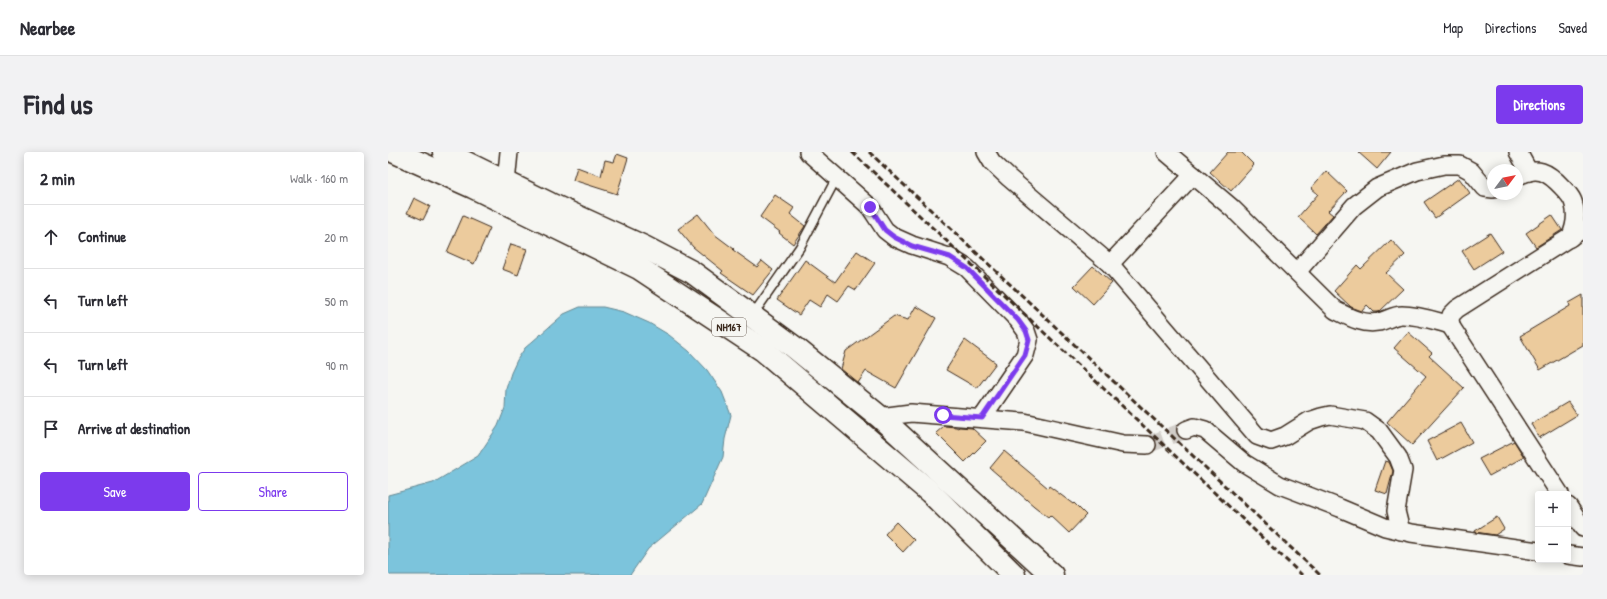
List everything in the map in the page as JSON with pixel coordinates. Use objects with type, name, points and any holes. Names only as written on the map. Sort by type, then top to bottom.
[{"type":"highway","name":"NH167","points":[[394,152],[473,187],[639,268],[764,350],[930,492],[1014,575]]},
{"type":"highway","name":"NH167","points":[[444,152],[506,183],[644,247],[692,272],[794,347],[880,416],[1052,575]]},
{"type":"street","points":[[506,183],[509,152]]},
{"type":"street","points":[[808,152],[870,207],[885,230],[894,237],[912,246],[950,257],[967,268],[1018,320],[1026,331],[1029,340],[1025,355],[982,418]]},
{"type":"street","points":[[986,152],[992,162],[1009,178],[1110,264],[1257,436],[1271,441],[1285,436],[1309,421],[1330,415],[1365,421],[1379,431],[1398,457],[1402,470],[1396,511],[1401,532]]},
{"type":"street","points":[[1166,152],[1232,208],[1335,310],[1350,318],[1366,323],[1379,322],[1400,315],[1416,316],[1451,325]]},
{"type":"street","points":[[1518,152],[1521,164]]},
{"type":"street","points":[[1297,272],[1354,206],[1377,188],[1417,171],[1444,165],[1460,165],[1471,172],[1487,188]]},
{"type":"street","points":[[1523,174],[1536,170],[1548,174],[1567,192],[1574,203],[1576,216],[1574,226],[1576,234],[1457,309],[1451,315],[1451,325],[1471,359],[1558,491]]},
{"type":"street","points":[[1110,264],[1193,175]]},
{"type":"street","points":[[880,416],[911,413],[1024,422],[1123,444],[1147,445]]},
{"type":"street","points":[[1186,430],[1194,427],[1206,430],[1244,463],[1280,485],[1385,527],[1401,532],[1535,551]]},
{"type":"street","points":[[1571,510],[1583,528]]},
{"type":"street","points":[[1571,555],[1583,557]]},
{"type":"lane","points":[[752,317],[800,247],[837,177]]},
{"type":"water","points":[[580,307],[603,307],[624,312],[649,323],[669,335],[689,351],[707,370],[722,392],[731,415],[725,439],[723,457],[702,504],[648,549],[630,575],[388,575],[388,495],[433,483],[478,456],[498,426],[505,408],[506,389],[511,373],[525,348],[564,314]]},
{"type":"building","points":[[1228,152],[1241,152],[1254,165],[1231,191],[1210,172]]},
{"type":"building","points":[[1358,152],[1391,152],[1377,169]]},
{"type":"building","points":[[617,154],[628,158],[617,194],[573,180],[577,167],[601,176],[605,160],[614,162]]},
{"type":"building","points":[[1326,171],[1347,191],[1328,211],[1333,215],[1316,234],[1298,217],[1318,194],[1311,188]]},
{"type":"building","points":[[1459,178],[1470,193],[1435,218],[1424,202]]},
{"type":"building","points":[[775,195],[794,208],[790,214],[805,226],[793,244],[760,217]]},
{"type":"building","points":[[414,198],[430,206],[423,220],[407,213]]},
{"type":"building","points":[[698,214],[714,234],[734,249],[733,250],[757,267],[762,261],[773,270],[753,295],[721,273],[723,271],[693,247],[678,229]]},
{"type":"building","points":[[1552,215],[1562,230],[1536,247],[1526,233]]},
{"type":"building","points":[[463,216],[490,228],[474,264],[447,252]]},
{"type":"building","points":[[1490,233],[1502,251],[1474,269],[1462,251]]},
{"type":"building","points":[[1391,240],[1405,255],[1386,273],[1403,289],[1379,312],[1374,312],[1367,305],[1362,311],[1351,307],[1334,291],[1357,265],[1361,269]]},
{"type":"building","points":[[511,244],[527,249],[518,275],[502,269]]},
{"type":"building","points":[[857,251],[875,263],[856,290],[849,286],[838,301],[828,294],[820,307],[809,300],[799,315],[777,300],[805,260],[835,282]]},
{"type":"building","points":[[1093,266],[1112,283],[1093,304],[1074,286]]},
{"type":"building","points":[[1583,295],[1583,345],[1540,370],[1520,336],[1570,306],[1569,303]]},
{"type":"building","points":[[916,306],[936,318],[896,388],[866,371],[858,383],[841,369],[846,351],[894,316],[908,320]]},
{"type":"building","points":[[1408,332],[1432,353],[1429,356],[1464,388],[1412,445],[1387,422],[1426,376],[1394,348]]},
{"type":"building","points":[[965,340],[996,363],[977,388],[946,370]]},
{"type":"building","points":[[1568,402],[1577,415],[1539,438],[1531,424]]},
{"type":"building","points":[[1461,423],[1472,442],[1437,461],[1427,441]]},
{"type":"building","points":[[944,426],[972,428],[986,441],[965,462],[936,433]]},
{"type":"building","points":[[1514,441],[1524,457],[1489,476],[1479,459]]},
{"type":"building","points":[[1004,451],[1048,488],[1049,486],[1073,504],[1074,503],[1086,515],[1069,533],[1050,515],[1048,517],[990,468]]},
{"type":"building","points":[[1385,461],[1389,462],[1393,471],[1387,494],[1375,490]]},
{"type":"building","points":[[1497,517],[1504,529],[1495,535],[1475,532],[1475,531]]},
{"type":"building","points":[[896,522],[914,540],[903,552],[885,534]]},
{"type":"tunnel","points":[[1147,445],[1186,430]]},
{"type":"railway","points":[[852,152],[1302,575]]},
{"type":"railway","points":[[869,152],[1320,575]]},
{"type":"route","points":[[870,207],[885,230],[894,237],[912,246],[950,257],[967,268],[1018,320],[1026,331],[1029,340],[1025,355],[982,418],[943,415]]}]
